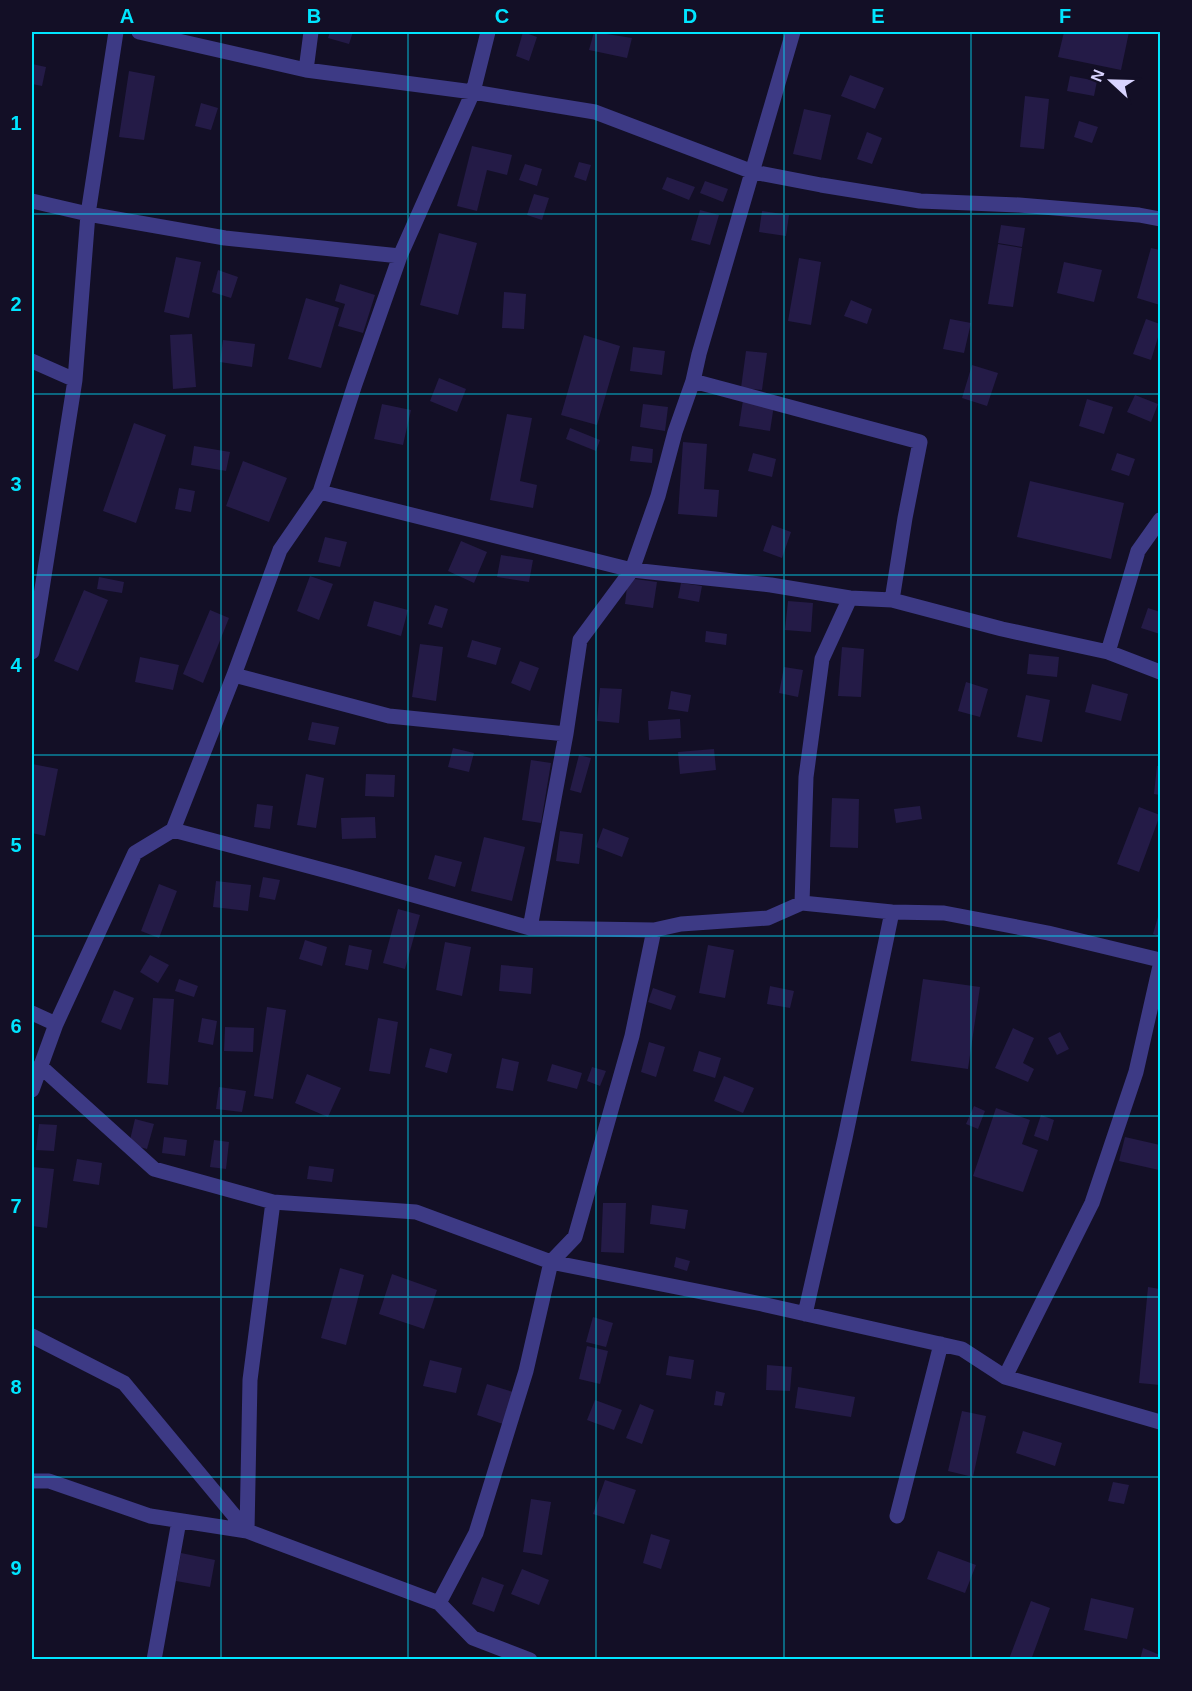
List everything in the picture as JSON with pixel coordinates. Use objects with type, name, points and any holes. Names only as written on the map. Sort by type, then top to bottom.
[{"type":"street","points":[[32,652],[75,380],[88,214],[116,32]]},
{"type":"street","points":[[139,32],[306,70],[473,92],[595,112],[753,172],[920,201],[1019,205],[1161,219]]},
{"type":"street","points":[[306,70],[311,32]]},
{"type":"street","points":[[32,1090],[56,1024],[135,853],[173,830],[280,550],[320,492],[400,256],[473,92],[488,32]]},
{"type":"street","points":[[530,928],[566,734],[580,640],[632,570],[658,496],[793,32]]},
{"type":"street","points":[[32,201],[88,214],[225,238],[400,256]]},
{"type":"street","points":[[32,362],[75,380]]},
{"type":"street","points":[[693,381],[920,442],[892,600]]},
{"type":"street","points":[[320,492],[632,570],[771,585],[850,598],[892,600],[1002,629],[1108,652],[1161,672]]},
{"type":"street","points":[[1108,652],[1138,551],[1161,520]]},
{"type":"street","points":[[802,903],[806,777],[822,659],[850,598]]},
{"type":"street","points":[[234,675],[389,716],[566,734]]},
{"type":"street","points":[[173,830],[530,928],[654,930],[681,924],[768,918],[802,903],[892,912],[944,914],[1048,933],[1161,960]]},
{"type":"street","points":[[804,1314],[845,1138],[892,912]]},
{"type":"street","points":[[439,1603],[477,1533],[526,1371],[551,1262],[575,1237],[632,1036],[654,930]]},
{"type":"street","points":[[1005,1377],[1092,1203],[1136,1072],[1161,966]]},
{"type":"street","points":[[32,1013],[56,1024]]},
{"type":"street","points":[[40,1066],[154,1169],[273,1202],[416,1212],[551,1262],[962,1349],[1005,1377],[1161,1422]]},
{"type":"street","points":[[247,1531],[250,1380],[273,1202]]},
{"type":"street","points":[[32,1336],[124,1383],[247,1531]]},
{"type":"street","points":[[897,1516],[941,1344]]},
{"type":"street","points":[[32,1481],[49,1481],[150,1516],[247,1531],[439,1603],[473,1638],[530,1659]]},
{"type":"street","points":[[154,1659],[179,1521]]},
{"type":"building","points":[[330,32],[353,32],[349,44],[328,38]]},
{"type":"building","points":[[523,32],[537,37],[529,61],[516,56]]},
{"type":"building","points":[[594,32],[632,38],[627,58],[589,50]]},
{"type":"building","points":[[1064,32],[1129,32],[1121,70],[1058,57]]},
{"type":"building","points":[[32,64],[46,67],[42,86],[32,84]]},
{"type":"building","points":[[129,71],[155,76],[144,140],[119,137]]},
{"type":"building","points":[[850,75],[884,88],[875,109],[841,96]]},
{"type":"building","points":[[1070,76],[1097,81],[1094,96],[1067,91]]},
{"type":"building","points":[[1025,96],[1049,99],[1044,149],[1020,147]]},
{"type":"building","points":[[201,103],[218,108],[211,130],[195,126]]},
{"type":"building","points":[[804,109],[831,115],[821,160],[793,154]]},
{"type":"building","points":[[1079,121],[1098,127],[1092,143],[1074,137]]},
{"type":"building","points":[[867,132],[882,138],[872,164],[857,159]]},
{"type":"building","points":[[472,146],[512,155],[507,175],[487,170],[477,211],[457,206]]},
{"type":"building","points":[[579,162],[591,165],[586,181],[574,177]]},
{"type":"building","points":[[525,164],[542,169],[537,186],[519,180]]},
{"type":"building","points":[[667,177],[695,187],[689,200],[662,189]]},
{"type":"building","points":[[705,181],[728,189],[723,202],[700,193]]},
{"type":"building","points":[[534,194],[549,198],[542,220],[527,215]]},
{"type":"building","points":[[700,210],[719,215],[710,245],[691,240]]},
{"type":"building","points":[[762,211],[789,215],[786,236],[759,232]]},
{"type":"building","points":[[1001,225],[1025,228],[1022,247],[998,243]]},
{"type":"building","points":[[439,233],[477,243],[458,315],[420,305]]},
{"type":"building","points":[[998,244],[1022,248],[1013,307],[988,304]]},
{"type":"building","points":[[1151,248],[1160,250],[1160,305],[1137,298]]},
{"type":"building","points":[[176,257],[201,262],[189,318],[164,312]]},
{"type":"building","points":[[799,258],[821,262],[811,325],[788,321]]},
{"type":"building","points":[[1064,262],[1102,270],[1094,302],[1057,293]]},
{"type":"building","points":[[218,270],[238,277],[231,298],[212,292]]},
{"type":"building","points":[[340,284],[375,295],[363,333],[338,326],[345,304],[335,301]]},
{"type":"building","points":[[504,292],[526,294],[524,329],[502,328]]},
{"type":"building","points":[[306,298],[339,308],[321,368],[288,359]]},
{"type":"building","points":[[851,300],[872,309],[867,324],[844,316]]},
{"type":"building","points":[[950,319],[971,323],[964,353],[943,349]]},
{"type":"building","points":[[1146,319],[1160,324],[1151,360],[1133,354]]},
{"type":"building","points":[[192,334],[196,387],[173,389],[170,335]]},
{"type":"building","points":[[584,335],[620,346],[597,425],[561,415]]},
{"type":"building","points":[[223,340],[255,344],[252,367],[220,362]]},
{"type":"building","points":[[633,347],[665,351],[662,375],[630,371]]},
{"type":"building","points":[[746,351],[767,353],[762,390],[741,388]]},
{"type":"building","points":[[972,365],[998,373],[987,406],[962,398]]},
{"type":"building","points":[[439,378],[466,389],[457,412],[430,401]]},
{"type":"building","points":[[1135,395],[1158,404],[1151,422],[1127,412]]},
{"type":"building","points":[[1087,399],[1113,407],[1104,434],[1079,426]]},
{"type":"building","points":[[743,400],[774,405],[770,431],[739,426]]},
{"type":"building","points":[[382,404],[411,410],[403,445],[374,439]]},
{"type":"building","points":[[643,404],[668,407],[665,431],[640,427]]},
{"type":"building","points":[[507,414],[532,418],[520,481],[537,485],[533,508],[490,500]]},
{"type":"building","points":[[134,423],[166,435],[136,523],[103,511]]},
{"type":"building","points":[[570,428],[600,440],[596,451],[566,439]]},
{"type":"building","points":[[683,442],[707,444],[704,489],[719,490],[717,517],[678,514]]},
{"type":"building","points":[[194,446],[230,452],[226,471],[191,465]]},
{"type":"building","points":[[632,446],[653,449],[652,463],[630,461]]},
{"type":"building","points":[[753,453],[776,459],[772,477],[748,471]]},
{"type":"building","points":[[1117,453],[1135,459],[1129,476],[1111,470]]},
{"type":"building","points":[[243,461],[287,478],[269,522],[226,506]]},
{"type":"building","points":[[1030,481],[1124,503],[1111,559],[1017,537]]},
{"type":"building","points":[[179,488],[195,491],[191,512],[175,509]]},
{"type":"building","points":[[772,525],[791,532],[782,558],[763,551]]},
{"type":"building","points":[[325,537],[347,542],[340,567],[318,562]]},
{"type":"building","points":[[461,541],[487,552],[474,583],[448,571]]},
{"type":"building","points":[[501,555],[533,560],[529,582],[497,577]]},
{"type":"building","points":[[310,576],[333,584],[319,620],[297,611]]},
{"type":"building","points":[[99,577],[124,582],[122,593],[97,589]]},
{"type":"building","points":[[628,578],[657,582],[653,608],[625,604]]},
{"type":"building","points":[[681,583],[702,586],[699,602],[678,598]]},
{"type":"building","points":[[84,590],[108,600],[78,671],[54,661]]},
{"type":"building","points":[[374,601],[408,610],[401,636],[367,626]]},
{"type":"building","points":[[788,601],[813,603],[811,632],[785,630]]},
{"type":"building","points":[[435,605],[448,609],[442,628],[428,624]]},
{"type":"building","points":[[1148,608],[1160,612],[1160,634],[1141,628]]},
{"type":"building","points":[[210,610],[229,618],[203,683],[183,674]]},
{"type":"building","points":[[706,631],[727,634],[726,645],[705,642]]},
{"type":"building","points":[[472,640],[501,648],[496,665],[467,657]]},
{"type":"building","points":[[420,644],[443,647],[436,701],[412,697]]},
{"type":"building","points":[[842,647],[864,649],[861,697],[838,696]]},
{"type":"building","points":[[1029,654],[1059,657],[1057,677],[1027,674]]},
{"type":"building","points":[[140,657],[179,665],[173,690],[135,682]]},
{"type":"building","points":[[520,661],[539,668],[530,691],[511,683]]},
{"type":"building","points":[[784,667],[803,670],[798,697],[779,693]]},
{"type":"building","points":[[966,682],[988,689],[980,717],[958,711]]},
{"type":"building","points":[[1092,684],[1128,694],[1121,721],[1085,712]]},
{"type":"building","points":[[600,688],[622,689],[619,723],[597,721]]},
{"type":"building","points":[[671,691],[691,695],[688,712],[668,709]]},
{"type":"building","points":[[1026,695],[1050,700],[1042,742],[1017,737]]},
{"type":"building","points":[[680,719],[681,738],[649,740],[648,721]]},
{"type":"building","points":[[312,722],[339,727],[335,745],[308,740]]},
{"type":"building","points":[[453,748],[474,753],[469,772],[448,767]]},
{"type":"building","points":[[714,749],[716,770],[680,774],[678,752]]},
{"type":"building","points":[[579,755],[591,758],[581,793],[570,790]]},
{"type":"building","points":[[531,760],[551,763],[541,823],[522,820]]},
{"type":"building","points":[[32,764],[58,769],[45,836],[32,833]]},
{"type":"building","points":[[1157,766],[1160,766],[1160,795],[1154,794]]},
{"type":"building","points":[[306,774],[324,778],[316,828],[297,825]]},
{"type":"building","points":[[366,774],[395,775],[394,797],[365,796]]},
{"type":"building","points":[[832,798],[859,799],[858,848],[830,847]]},
{"type":"building","points":[[257,804],[273,806],[270,829],[254,827]]},
{"type":"building","points":[[920,806],[922,819],[896,823],[894,809]]},
{"type":"building","points":[[1139,807],[1160,815],[1139,872],[1117,864]]},
{"type":"building","points":[[375,817],[376,838],[342,839],[341,818]]},
{"type":"building","points":[[603,828],[629,838],[622,857],[596,847]]},
{"type":"building","points":[[560,831],[583,834],[579,864],[556,861]]},
{"type":"building","points":[[484,837],[525,847],[512,901],[471,891]]},
{"type":"building","points":[[435,855],[462,862],[455,887],[428,879]]},
{"type":"building","points":[[263,877],[280,880],[275,900],[259,897]]},
{"type":"building","points":[[216,881],[251,885],[248,911],[213,907]]},
{"type":"building","points":[[159,884],[177,891],[159,938],[141,931]]},
{"type":"building","points":[[398,909],[420,915],[405,969],[383,963]]},
{"type":"building","points":[[1160,910],[1160,937],[1153,934]]},
{"type":"building","points":[[305,940],[327,947],[322,966],[299,959]]},
{"type":"building","points":[[445,942],[471,947],[462,996],[436,990]]},
{"type":"building","points":[[349,945],[372,950],[368,970],[345,965]]},
{"type":"building","points":[[708,945],[734,950],[725,998],[699,993]]},
{"type":"building","points":[[150,955],[169,965],[158,983],[140,972]]},
{"type":"building","points":[[501,965],[533,968],[531,994],[499,991]]},
{"type":"building","points":[[179,979],[198,986],[194,997],[175,991]]},
{"type":"building","points":[[923,979],[980,987],[968,1069],[911,1061]]},
{"type":"building","points":[[770,986],[794,991],[790,1008],[767,1004]]},
{"type":"building","points":[[653,988],[676,996],[671,1010],[648,1002]]},
{"type":"building","points":[[114,990],[134,998],[121,1030],[101,1022]]},
{"type":"building","points":[[153,998],[174,999],[168,1085],[147,1083]]},
{"type":"building","points":[[267,1007],[286,1010],[273,1099],[254,1096]]},
{"type":"building","points":[[202,1018],[217,1021],[213,1045],[198,1042]]},
{"type":"building","points":[[378,1018],[398,1022],[390,1074],[369,1071]]},
{"type":"building","points":[[225,1027],[254,1028],[253,1052],[224,1051]]},
{"type":"building","points":[[1013,1028],[1034,1038],[1023,1063],[1034,1069],[1028,1082],[995,1068]]},
{"type":"building","points":[[1060,1032],[1069,1049],[1057,1055],[1048,1038]]},
{"type":"building","points":[[649,1042],[665,1047],[656,1077],[641,1072]]},
{"type":"building","points":[[430,1048],[452,1054],[447,1073],[425,1067]]},
{"type":"building","points":[[699,1051],[721,1058],[715,1078],[693,1071]]},
{"type":"building","points":[[502,1058],[519,1062],[513,1091],[496,1088]]},
{"type":"building","points":[[552,1064],[582,1073],[577,1089],[547,1081]]},
{"type":"building","points":[[592,1067],[606,1071],[600,1086],[587,1081]]},
{"type":"building","points":[[307,1074],[341,1088],[328,1117],[295,1103]]},
{"type":"building","points":[[724,1076],[754,1088],[743,1113],[714,1101]]},
{"type":"building","points":[[219,1087],[246,1091],[242,1112],[216,1109]]},
{"type":"building","points":[[974,1106],[985,1111],[978,1129],[966,1124]]},
{"type":"building","points":[[996,1108],[1030,1120],[1022,1144],[1038,1150],[1023,1192],[973,1176]]},
{"type":"building","points":[[1041,1115],[1054,1120],[1048,1141],[1034,1136]]},
{"type":"building","points":[[135,1119],[154,1124],[147,1149],[129,1144]]},
{"type":"building","points":[[39,1124],[57,1125],[54,1151],[36,1150]]},
{"type":"building","points":[[164,1137],[187,1140],[185,1156],[162,1153]]},
{"type":"building","points":[[1125,1137],[1160,1145],[1159,1170],[1119,1161]]},
{"type":"building","points":[[214,1140],[229,1142],[226,1169],[210,1167]]},
{"type":"building","points":[[77,1159],[102,1163],[99,1185],[73,1181]]},
{"type":"building","points":[[309,1166],[334,1169],[332,1182],[307,1179]]},
{"type":"building","points":[[32,1167],[54,1169],[47,1228],[32,1226]]},
{"type":"building","points":[[603,1203],[626,1203],[624,1253],[601,1252]]},
{"type":"building","points":[[652,1205],[688,1210],[685,1229],[650,1224]]},
{"type":"building","points":[[676,1257],[690,1261],[687,1271],[674,1267]]},
{"type":"building","points":[[340,1268],[364,1275],[346,1345],[321,1338]]},
{"type":"building","points":[[392,1274],[437,1290],[424,1329],[379,1314]]},
{"type":"building","points":[[1148,1287],[1160,1289],[1160,1385],[1139,1383]]},
{"type":"building","points":[[593,1317],[613,1323],[606,1347],[586,1342]]},
{"type":"building","points":[[587,1346],[608,1351],[600,1384],[579,1379]]},
{"type":"building","points":[[669,1356],[694,1360],[691,1379],[666,1375]]},
{"type":"building","points":[[430,1360],[462,1368],[456,1393],[423,1386]]},
{"type":"building","points":[[767,1365],[792,1367],[790,1391],[766,1390]]},
{"type":"building","points":[[487,1384],[513,1392],[503,1424],[477,1415]]},
{"type":"building","points":[[798,1387],[855,1397],[851,1417],[795,1408]]},
{"type":"building","points":[[716,1391],[725,1393],[722,1406],[714,1405]]},
{"type":"building","points":[[595,1400],[622,1410],[614,1430],[587,1420]]},
{"type":"building","points":[[640,1404],[654,1410],[642,1444],[626,1438]]},
{"type":"building","points":[[962,1411],[986,1416],[973,1477],[948,1471]]},
{"type":"building","points":[[1023,1431],[1062,1443],[1055,1466],[1016,1453]]},
{"type":"building","points":[[605,1480],[636,1490],[624,1524],[593,1514]]},
{"type":"building","points":[[1113,1482],[1129,1485],[1124,1504],[1108,1501]]},
{"type":"building","points":[[531,1499],[551,1502],[542,1555],[523,1552]]},
{"type":"building","points":[[651,1534],[670,1540],[661,1569],[643,1563]]},
{"type":"building","points":[[938,1551],[976,1565],[965,1593],[927,1579]]},
{"type":"building","points":[[181,1553],[215,1560],[210,1587],[176,1581]]},
{"type":"building","points":[[522,1569],[549,1580],[539,1605],[511,1594]]},
{"type":"building","points":[[482,1577],[504,1585],[494,1612],[472,1604]]},
{"type":"building","points":[[1091,1598],[1134,1608],[1127,1639],[1084,1630]]},
{"type":"building","points":[[1031,1601],[1050,1608],[1031,1660],[1011,1660],[1009,1659]]},
{"type":"building","points":[[1143,1648],[1160,1655],[1160,1660],[1140,1660]]}]
